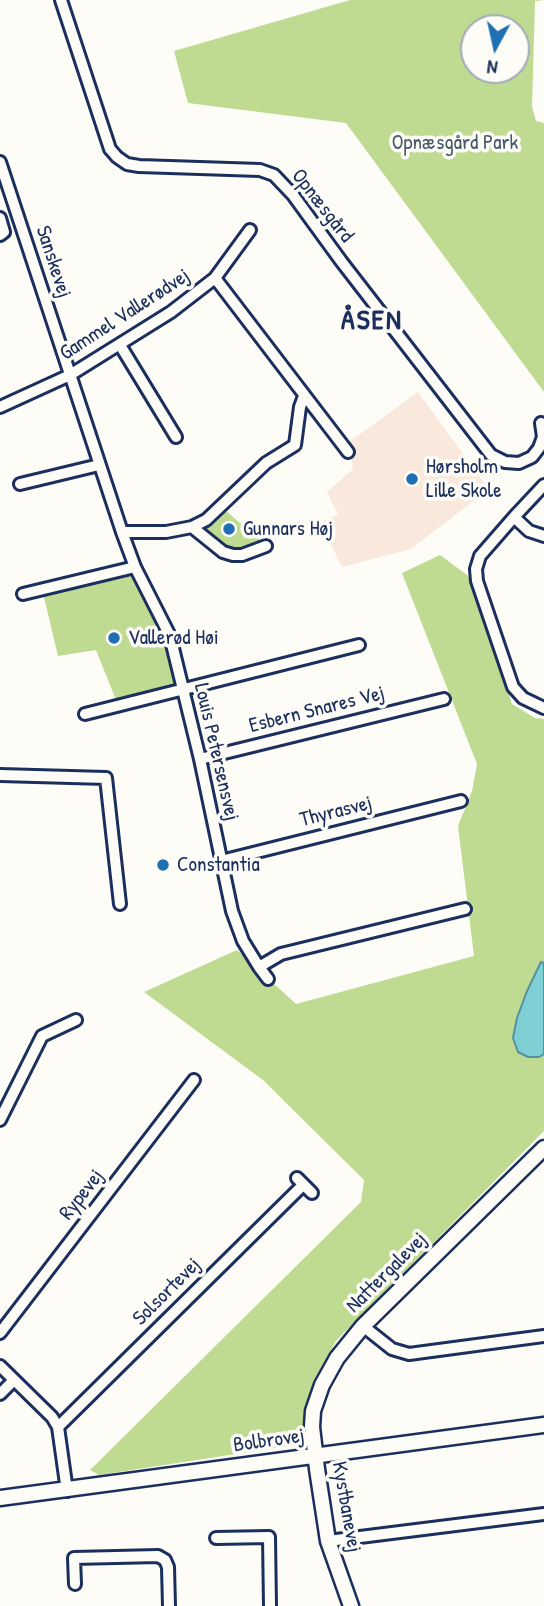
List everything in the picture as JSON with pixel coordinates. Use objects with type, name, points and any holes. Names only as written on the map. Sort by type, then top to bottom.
[{"type":"street","name":"Opnæsgård","points":[[61,0],[110,149],[117,157],[127,164],[139,166],[260,170],[274,175],[294,196],[491,455],[505,462],[519,463],[532,457],[543,437],[541,423]]},
{"type":"street","name":"Sanskevej","points":[[0,162],[70,375]]},
{"type":"street","points":[[0,218],[5,232],[0,235]]},
{"type":"street","name":"Gammel Vallerødvej","points":[[0,407],[70,375],[171,312],[215,278],[250,230]]},
{"type":"street","points":[[215,278],[348,452]]},
{"type":"street","points":[[120,345],[176,437]]},
{"type":"street","name":"Louis Petersensvej","points":[[70,375],[135,567],[170,636],[200,759],[232,911],[243,941],[268,979]]},
{"type":"street","points":[[122,531],[166,532],[192,527],[206,520],[266,463],[295,445],[304,396]]},
{"type":"street","points":[[20,484],[99,465]]},
{"type":"street","points":[[544,485],[480,556],[476,569],[477,581],[513,687],[523,698],[544,708]]},
{"type":"street","points":[[514,517],[529,531],[544,536]]},
{"type":"street","points":[[192,527],[223,552],[233,555],[242,555],[265,546]]},
{"type":"street","points":[[23,594],[135,567]]},
{"type":"street","points":[[85,714],[359,645]]},
{"type":"street","name":"Esbern Snares Vej","points":[[200,759],[444,698]]},
{"type":"street","points":[[0,775],[106,778],[120,904]]},
{"type":"street","name":"Thyrasvej","points":[[220,861],[461,801]]},
{"type":"street","points":[[258,967],[281,954],[464,909]]},
{"type":"street","points":[[0,1120],[42,1036],[76,1020]]},
{"type":"street","name":"Rypevej","points":[[0,1333],[194,1080]]},
{"type":"street","name":"Nattergalevej","points":[[315,1455],[312,1427],[317,1398],[337,1358],[363,1326],[544,1148]]},
{"type":"street","name":"Solsortevej","points":[[58,1427],[304,1185]]},
{"type":"street","points":[[363,1326],[392,1349],[409,1354],[544,1336]]},
{"type":"street","points":[[0,1366],[52,1417],[58,1427],[67,1491]]},
{"type":"street","points":[[0,1394],[14,1380]]},
{"type":"street","name":"Bolbrovej","points":[[0,1499],[544,1424]]},
{"type":"street","name":"Kystbanevej","points":[[315,1455],[328,1541],[351,1606]]},
{"type":"street","points":[[328,1541],[544,1514]]},
{"type":"street","points":[[216,1538],[269,1537],[270,1606]]},
{"type":"street","points":[[75,1584],[74,1558],[158,1556],[165,1560],[168,1567],[169,1606]]},
{"type":"shaded area","name":"Hørsholm Lille Skole","points":[[418,392],[489,489],[411,549],[342,567],[320,522],[338,515],[327,492],[353,469],[349,442]]},
{"type":"green space","name":"Opnæsgård Park","points":[[350,0],[544,0],[535,1],[532,107],[536,121],[544,123],[544,392],[346,123],[188,103],[174,51]]},
{"type":"green space","points":[[225,510],[261,541],[241,551],[225,549],[200,529]]},
{"type":"green space","points":[[440,555],[471,578],[512,704],[535,718],[544,719],[544,1131],[336,1341],[315,1378],[306,1406],[301,1444],[99,1475],[90,1470],[361,1202],[364,1180],[263,1080],[144,992],[237,950],[296,1004],[474,956],[458,826],[472,791],[477,764],[402,573]]},
{"type":"green space","points":[[131,576],[162,637],[174,685],[116,700],[96,650],[58,656],[44,597]]},
{"type":"water","points":[[541,962],[544,963],[544,1054],[528,1057],[518,1052],[513,1038],[517,1018]]},
{"type":"place","name":"Hørsholm Lille Skole","points":[[412,479]]},
{"type":"place","name":"Gunnars Høj","points":[[229,529]]},
{"type":"place","name":"Vallerød Høi","points":[[114,638]]},
{"type":"place","name":"Constantia","points":[[163,865]]},
{"type":"district","name":"ÅSEN","points":[[372,322]]}]
